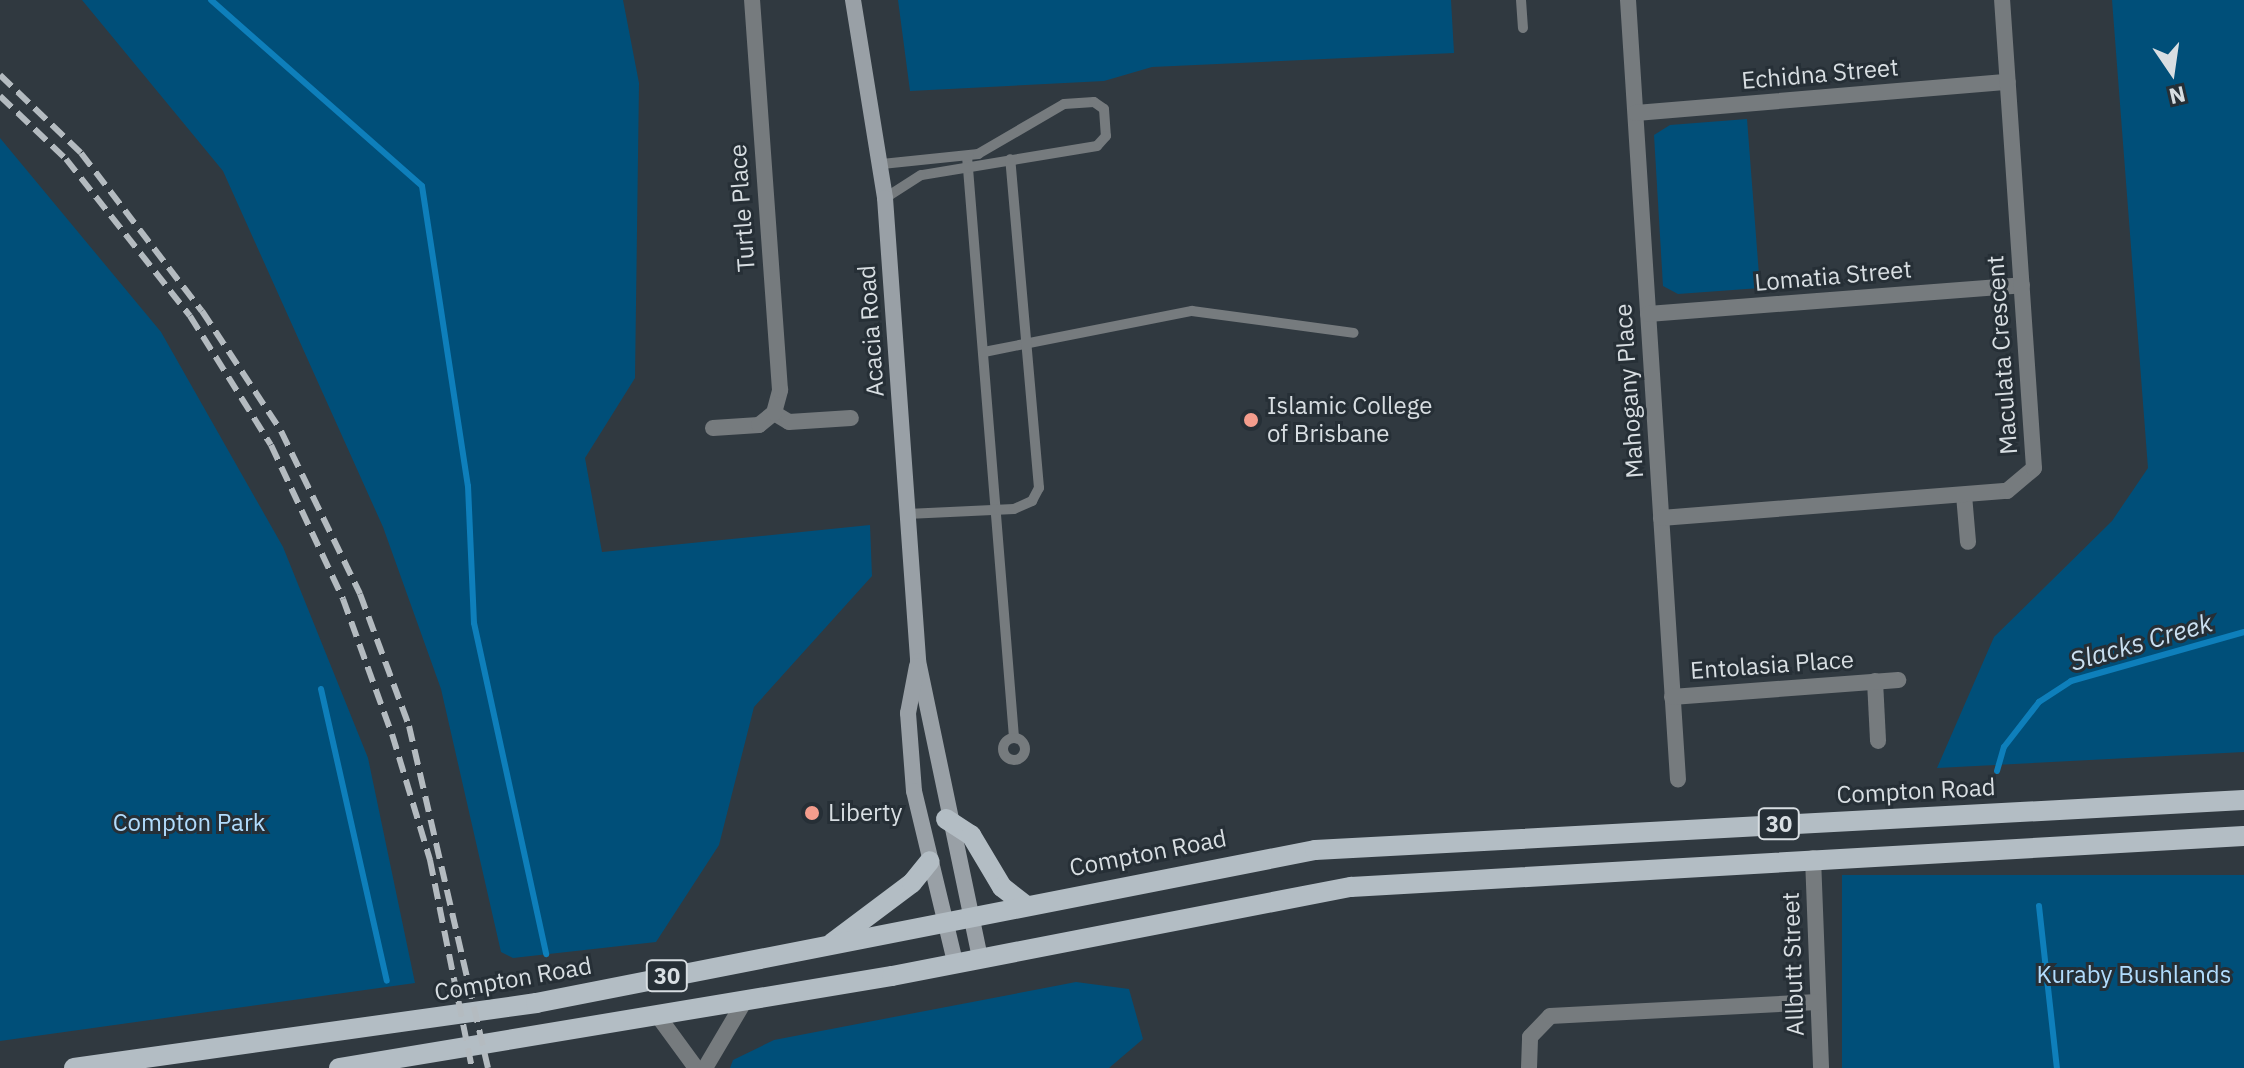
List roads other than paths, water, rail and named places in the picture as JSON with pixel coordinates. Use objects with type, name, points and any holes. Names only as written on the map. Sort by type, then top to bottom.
[{"type":"main road","name":"Compton Road","points":[[83,1067],[489,1012],[970,914],[1360,846],[2244,800]]},
{"type":"main road","points":[[946,819],[971,835],[1002,887],[1024,904]]},
{"type":"main road","name":"30","points":[[339,1068],[744,1002],[1362,885],[2244,836]]},
{"type":"main road","points":[[832,943],[930,861]]},
{"type":"street","name":"Turtle Place","points":[[752,0],[780,390],[774,413]]},
{"type":"street","name":"Acacia Road","points":[[853,0],[882,164],[918,661],[946,819],[980,957]]},
{"type":"street","name":"Mahogany Place","points":[[1628,0],[1678,779]]},
{"type":"street","name":"Maculata Crescent","points":[[1661,518],[2007,491],[2034,468],[2002,0]]},
{"type":"street","name":"Echidna Street","points":[[1636,113],[2008,82]]},
{"type":"street","name":"Lomatia Street","points":[[1648,314],[2022,285]]},
{"type":"street","points":[[713,428],[759,425],[774,413],[789,422],[851,418]]},
{"type":"street","points":[[1964,495],[1968,542]]},
{"type":"street","name":"Acacia Road","points":[[918,661],[909,729],[930,861],[955,962]]},
{"type":"street","name":"Entolasia Place","points":[[1672,697],[1898,680]]},
{"type":"street","name":"Entolasia Place","points":[[1875,681],[1878,741]]},
{"type":"street","name":"Allbutt Street","points":[[1813,858],[1821,1068]]},
{"type":"street","points":[[705,1068],[744,1002]]},
{"type":"street","points":[[1529,1068],[1530,1037],[1550,1016],[1818,1002]]},
{"type":"street","points":[[658,1016],[696,1068]]},
{"type":"lane","points":[[1521,0],[1523,28]]},
{"type":"lane","points":[[882,164],[967,156],[1002,141],[1042,110],[1102,106],[1101,144],[1010,159],[968,170],[921,175],[885,198]]},
{"type":"lane","points":[[967,156],[1014,737]]},
{"type":"lane","points":[[907,514],[1027,504],[1039,488],[1029,347],[1010,159]]},
{"type":"lane","points":[[984,352],[1029,347],[1192,311],[1354,333]]},
{"type":"waterway","points":[[211,0],[422,186],[468,486],[474,623],[546,954]]},
{"type":"waterway","name":"Slacks Creek","points":[[1997,771],[2004,747],[2039,702],[2071,681],[2244,632]]},
{"type":"waterway","points":[[321,689],[387,981]]},
{"type":"waterway","name":"Slacks Creek","points":[[2039,906],[2057,1068]]},
{"type":"railway","points":[[0,75],[81,153],[202,311],[281,431],[360,594],[409,726],[488,1068]]},
{"type":"railway","points":[[0,96],[66,159],[190,316],[271,445],[343,599],[392,734],[430,860],[472,1068]]},
{"type":"place","name":"Islamic College of Brisbane","points":[[1251,420]]},
{"type":"place","name":"Liberty","points":[[812,813]]},
{"type":"park label","name":"Compton Park","points":[[189,823]]},
{"type":"park label","name":"Kuraby Bushlands","points":[[2134,975]]}]
